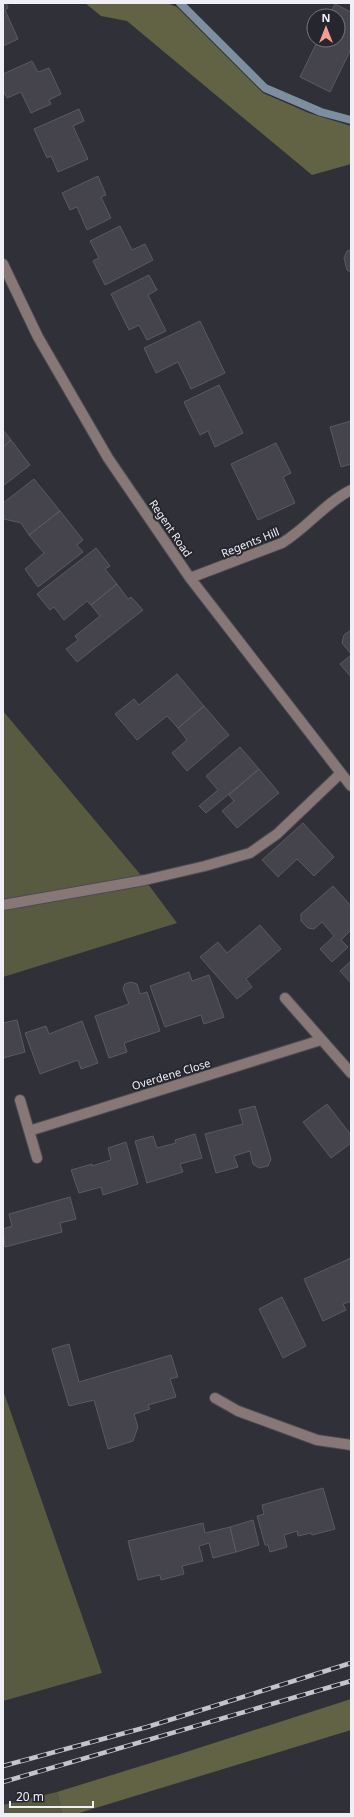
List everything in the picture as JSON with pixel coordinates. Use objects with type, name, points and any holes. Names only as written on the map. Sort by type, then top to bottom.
[{"type":"street","name":"Regent Road","points":[[3,264],[38,337],[104,452],[190,578],[351,786]]},
{"type":"street","name":"Regents Hill","points":[[190,578],[282,543],[292,537],[339,496],[351,490]]},
{"type":"street","points":[[3,905],[144,880],[205,866],[250,853],[277,834],[341,773]]},
{"type":"street","points":[[285,998],[351,1072]]},
{"type":"street","name":"Overdene Close","points":[[29,1131],[321,1040]]},
{"type":"street","points":[[20,1100],[36,1158]]},
{"type":"street","points":[[215,1398],[238,1412],[317,1440],[351,1446]]},
{"type":"green space","points":[[85,3],[167,3],[177,7],[263,93],[309,113],[351,126],[351,164],[312,175],[127,21],[101,16]]},
{"type":"green space","points":[[3,711],[145,880],[177,923],[3,977]]},
{"type":"green space","points":[[3,1390],[102,1673],[3,1701]]},
{"type":"green space","points":[[351,1699],[351,1730],[76,1814],[62,1814],[57,1792]]},
{"type":"green space","points":[[57,1792],[62,1814],[3,1814],[3,1805]]},
{"type":"building","points":[[3,3],[6,3],[8,8],[5,10],[18,39],[3,46]]},
{"type":"building","points":[[335,4],[343,8],[333,8]]},
{"type":"building","points":[[346,10],[351,12],[351,49],[330,92],[300,77],[314,48],[346,48]]},
{"type":"building","points":[[32,61],[38,72],[49,68],[61,94],[49,100],[51,104],[31,113],[21,92],[7,98],[3,90],[3,74]]},
{"type":"building","points":[[79,109],[84,121],[73,126],[88,159],[58,172],[51,156],[47,158],[34,129]]},
{"type":"building","points":[[98,176],[106,195],[101,197],[111,218],[87,230],[77,207],[70,210],[62,193]]},
{"type":"building","points":[[120,226],[132,250],[145,244],[153,260],[105,285],[93,261],[99,258],[90,241]]},
{"type":"building","points":[[351,250],[351,272],[347,270],[344,258],[347,251]]},
{"type":"building","points":[[149,275],[157,290],[148,295],[166,331],[147,340],[139,325],[129,330],[111,294]]},
{"type":"building","points":[[200,321],[225,373],[191,389],[178,362],[156,373],[144,348]]},
{"type":"building","points":[[219,385],[243,433],[215,447],[208,431],[200,435],[184,402]]},
{"type":"building","points":[[351,421],[351,464],[341,467],[330,427]]},
{"type":"building","points":[[3,430],[11,440],[3,447]]},
{"type":"building","points":[[11,440],[30,465],[3,486],[3,447]]},
{"type":"building","points":[[276,443],[291,473],[283,477],[295,503],[258,520],[231,464]]},
{"type":"building","points":[[34,479],[60,511],[29,535],[21,523],[4,519],[3,503]]},
{"type":"building","points":[[60,511],[83,540],[77,545],[83,552],[38,587],[25,569],[44,553],[29,535]]},
{"type":"building","points":[[96,548],[110,566],[105,569],[117,584],[91,605],[87,601],[64,620],[54,607],[50,610],[37,594]]},
{"type":"building","points":[[117,584],[128,599],[131,597],[143,610],[77,662],[66,649],[78,640],[75,636],[100,616],[91,605]]},
{"type":"building","points":[[351,630],[351,654],[342,643],[344,635]]},
{"type":"building","points":[[351,655],[351,677],[340,664]]},
{"type":"building","points":[[177,674],[204,706],[178,728],[167,716],[137,740],[115,714],[134,699],[139,705]]},
{"type":"building","points":[[204,706],[229,735],[187,771],[172,753],[187,740],[178,728]]},
{"type":"building","points":[[240,747],[259,769],[206,813],[199,806],[218,790],[206,776]]},
{"type":"building","points":[[259,769],[279,793],[237,828],[222,811],[234,801],[229,795]]},
{"type":"building","points":[[303,823],[334,857],[314,876],[297,859],[278,877],[262,860]]},
{"type":"building","points":[[333,886],[351,906],[351,930],[341,940],[348,947],[332,962],[320,949],[334,936],[322,922],[314,929],[308,928],[301,921],[301,914]]},
{"type":"building","points":[[260,925],[281,949],[246,979],[252,987],[237,999],[200,957],[218,942],[227,953]]},
{"type":"building","points":[[351,961],[351,983],[340,971]]},
{"type":"building","points":[[189,972],[192,981],[209,975],[224,1017],[204,1024],[201,1015],[165,1027],[150,986]]},
{"type":"building","points":[[131,982],[137,984],[140,994],[147,992],[160,1031],[124,1043],[127,1052],[109,1058],[95,1016],[129,1004],[123,989],[125,984]]},
{"type":"building","points":[[17,1020],[25,1052],[3,1058],[3,1023]]},
{"type":"building","points":[[82,1021],[98,1063],[81,1069],[78,1060],[40,1074],[25,1033],[46,1026],[49,1034]]},
{"type":"building","points":[[327,1104],[351,1135],[351,1143],[331,1158],[303,1122]]},
{"type":"building","points":[[255,1106],[271,1159],[268,1166],[259,1168],[253,1164],[250,1151],[234,1156],[238,1167],[216,1173],[205,1134],[243,1124],[239,1110]]},
{"type":"building","points":[[195,1134],[202,1158],[180,1164],[183,1172],[147,1183],[135,1141],[153,1136],[157,1148],[176,1143],[175,1140]]},
{"type":"building","points":[[126,1142],[138,1184],[103,1195],[101,1187],[79,1193],[71,1170],[92,1164],[92,1166],[111,1160],[108,1148]]},
{"type":"building","points":[[70,1197],[76,1219],[60,1223],[62,1232],[5,1247],[3,1229],[12,1226],[9,1214]]},
{"type":"building","points":[[351,1258],[351,1301],[343,1304],[346,1310],[323,1321],[304,1279]]},
{"type":"building","points":[[282,1297],[306,1346],[283,1358],[259,1309]]},
{"type":"building","points":[[69,1344],[79,1382],[171,1355],[178,1377],[170,1379],[176,1397],[148,1405],[150,1409],[134,1414],[138,1427],[133,1441],[108,1449],[94,1400],[69,1406],[52,1349]]},
{"type":"building","points":[[323,1488],[335,1529],[312,1535],[311,1533],[298,1536],[297,1531],[284,1535],[287,1547],[270,1552],[268,1545],[265,1545],[257,1516],[264,1514],[262,1505]]},
{"type":"building","points":[[253,1520],[259,1545],[236,1552],[230,1527]]},
{"type":"building","points":[[203,1523],[205,1533],[230,1527],[236,1552],[213,1558],[209,1543],[199,1546],[203,1561],[182,1566],[184,1574],[161,1580],[160,1575],[138,1580],[128,1541]]},
{"type":"waterway","points":[[180,3],[265,88],[321,112],[351,120]]},
{"type":"railway","points":[[3,1766],[147,1727],[351,1663]]},
{"type":"railway","points":[[3,1782],[351,1681]]}]
